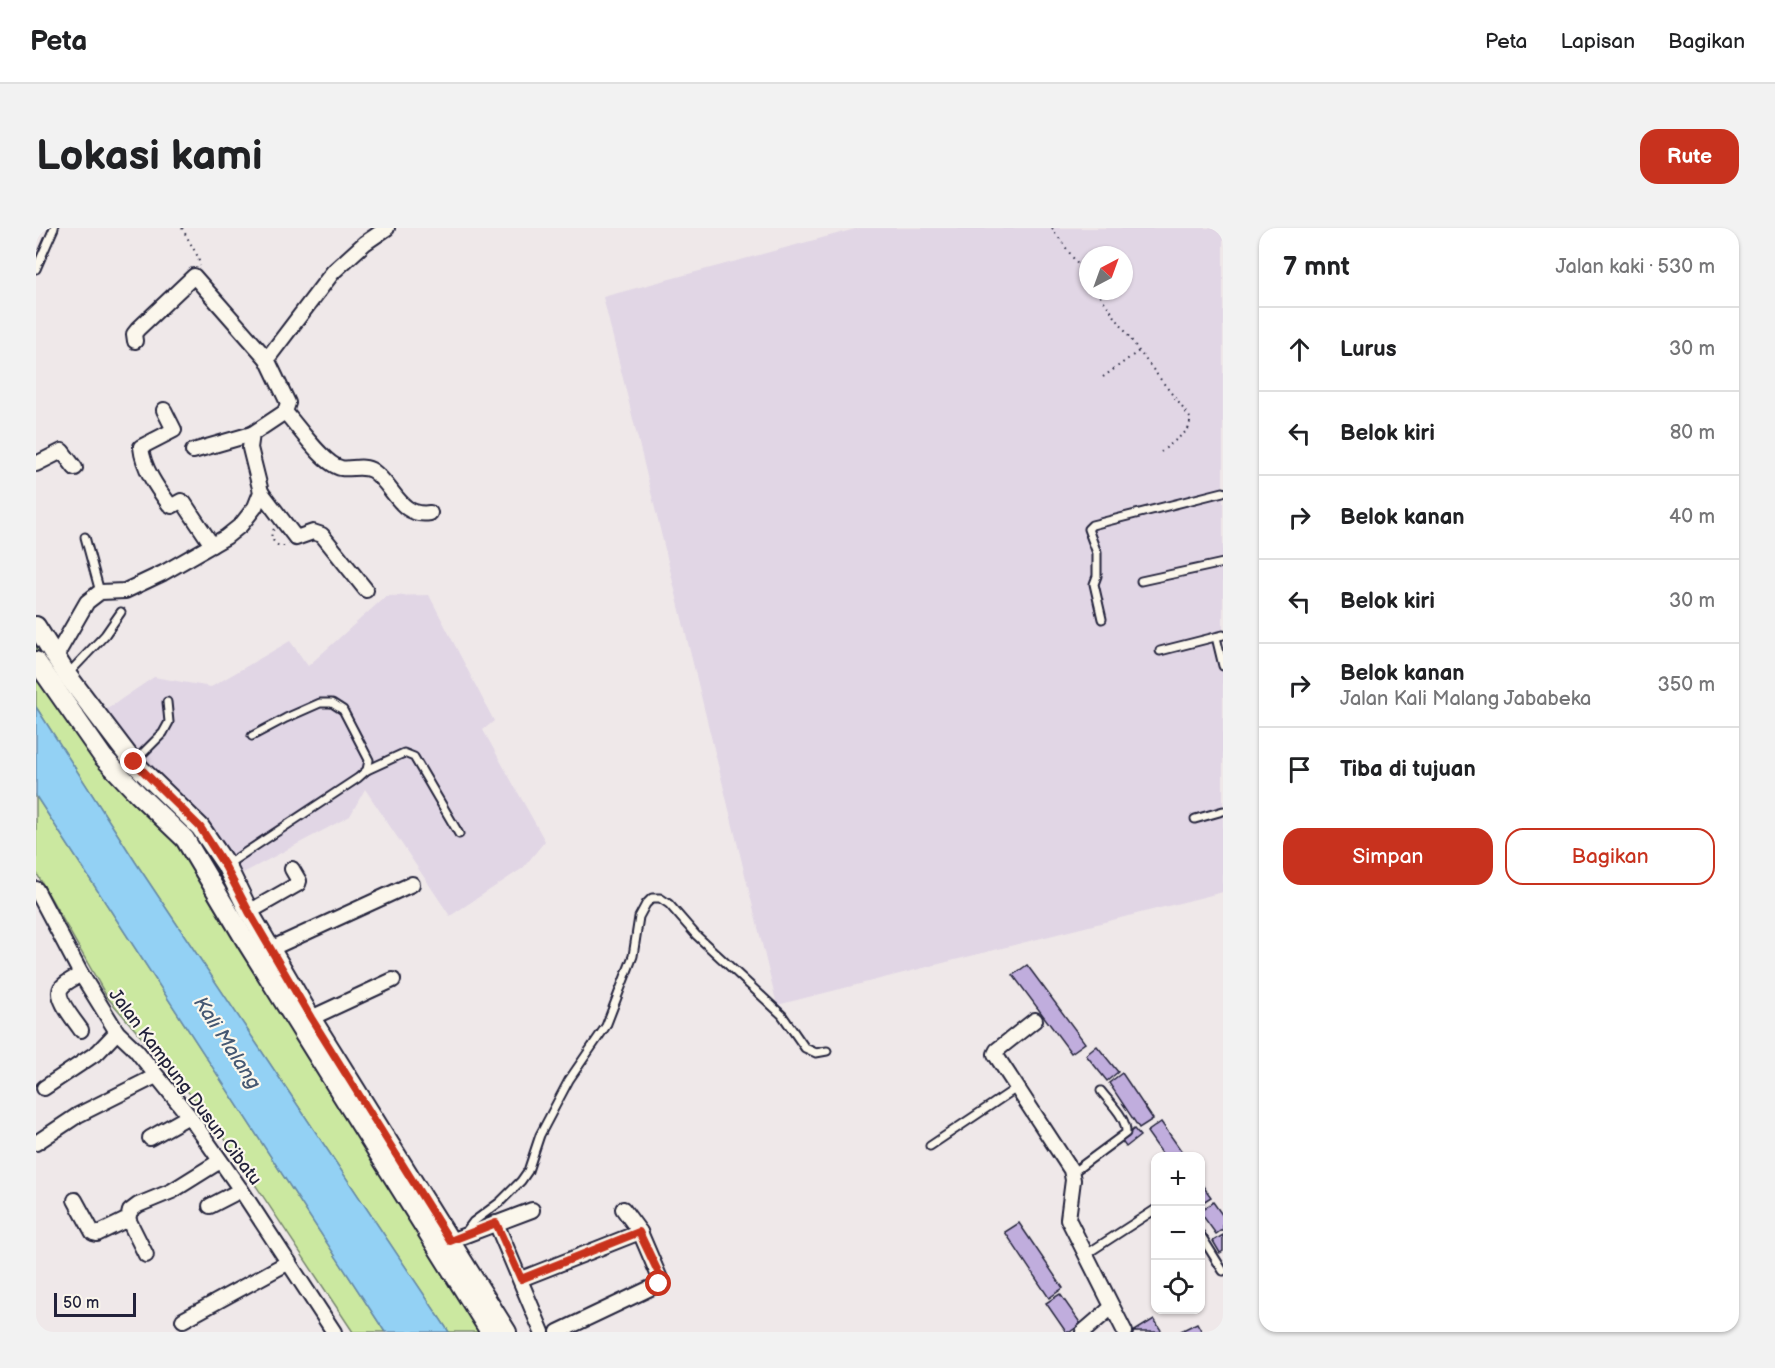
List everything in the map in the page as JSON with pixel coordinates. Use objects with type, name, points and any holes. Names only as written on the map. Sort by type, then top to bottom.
[{"type":"main road","points":[[36,626],[67,675],[134,762],[200,827],[225,866],[311,1018],[456,1239],[507,1332]]},
{"type":"main road","points":[[37,665],[103,758],[185,839],[247,943],[490,1332]]},
{"type":"main road","points":[[208,875],[225,866]]},
{"type":"street","points":[[267,359],[333,272],[365,243],[387,228]]},
{"type":"street","points":[[135,341],[134,334],[138,329],[194,276],[267,359],[287,398],[285,412],[252,434],[193,451]]},
{"type":"street","points":[[164,410],[174,430],[141,447],[143,457],[153,482],[169,504],[172,506],[178,501],[183,502],[212,544]]},
{"type":"street","points":[[285,412],[327,461],[340,468],[371,470],[408,509],[420,515],[430,513]]},
{"type":"street","points":[[252,434],[250,448],[261,492],[296,538],[313,532],[322,535],[366,590]]},
{"type":"street","points":[[36,464],[62,451],[75,468]]},
{"type":"street","points":[[56,656],[87,602],[100,592],[125,591],[163,573],[226,537],[241,525],[255,507],[261,492]]},
{"type":"street","points":[[249,912],[298,884],[299,881],[292,869]]},
{"type":"street","points":[[270,949],[412,884]]},
{"type":"street","name":"Jalan Kampung Dusun Cibatu","points":[[36,889],[41,912],[117,1032],[135,1050],[189,1116],[241,1190],[334,1332]]},
{"type":"street","points":[[81,974],[64,985],[59,997],[81,1030]]},
{"type":"street","points":[[311,1018],[393,980]]},
{"type":"street","points":[[1035,1020],[996,1052],[997,1059],[1018,1087],[1072,1173],[1068,1219],[1125,1332]]},
{"type":"street","points":[[44,1088],[98,1052],[117,1032]]},
{"type":"street","points":[[36,1143],[78,1115],[156,1076]]},
{"type":"street","points":[[150,1138],[189,1116]]},
{"type":"street","points":[[146,1256],[128,1219],[130,1210],[172,1191],[220,1161]]},
{"type":"street","points":[[210,1206],[241,1190]]},
{"type":"street","points":[[75,1200],[93,1233],[97,1234],[128,1219]]},
{"type":"street","points":[[558,1332],[659,1284],[661,1278],[639,1232],[623,1209]]},
{"type":"street","points":[[456,1239],[532,1210]]},
{"type":"street","points":[[496,1223],[542,1332]]},
{"type":"street","points":[[521,1279],[639,1232]]},
{"type":"street","points":[[183,1320],[289,1262]]},
{"type":"street","points":[[1083,1332],[1112,1307]]},
{"type":"lane","points":[[36,269],[54,228]]},
{"type":"lane","points":[[1102,619],[1094,584],[1097,576],[1097,553],[1088,530],[1092,525],[1223,492]]},
{"type":"lane","points":[[85,537],[100,592]]},
{"type":"lane","points":[[1141,581],[1223,563]]},
{"type":"lane","points":[[67,675],[105,635],[121,612]]},
{"type":"lane","points":[[1160,651],[1219,636],[1223,666]]},
{"type":"lane","points":[[134,762],[163,733],[169,722],[167,702]]},
{"type":"lane","points":[[252,736],[320,703],[332,704],[343,710],[369,760],[367,770]]},
{"type":"lane","points":[[225,866],[367,770],[404,753],[414,757],[459,834]]},
{"type":"lane","points":[[1195,819],[1223,812]]},
{"type":"lane","points":[[456,1239],[473,1222],[500,1202],[528,1171],[540,1135],[569,1080],[606,1026],[633,956],[639,917],[652,898],[660,898],[669,904],[696,935],[782,1015],[806,1048],[816,1053],[827,1051]]},
{"type":"lane","points":[[930,1146],[1018,1087]]},
{"type":"lane","points":[[1072,1173],[1126,1133],[1122,1119],[1101,1091]]},
{"type":"lane","points":[[1085,1255],[1151,1212]]},
{"type":"lane","points":[[1205,1242],[1223,1271]]},
{"type":"path","points":[[182,228],[200,265],[194,276]]},
{"type":"path","points":[[1052,228],[1079,266]]},
{"type":"path","points":[[1103,300],[1191,419],[1188,430],[1161,452]]},
{"type":"path","points":[[1103,377],[1139,351]]},
{"type":"shaded area","points":[[859,228],[1223,228],[1223,892],[777,1005],[603,297]]},
{"type":"shaded area","points":[[429,595],[494,721],[483,730],[545,841],[523,868],[450,916],[365,789],[350,816],[232,879],[98,715],[154,677],[211,687],[290,641],[308,666],[386,596]]},
{"type":"green space","points":[[36,626],[67,675],[200,827],[507,1332],[449,1332],[136,863],[36,707]]},
{"type":"green space","points":[[36,796],[385,1332],[353,1332],[213,1121],[107,997],[36,872]]},
{"type":"water","name":"Kali Malang","points":[[36,707],[136,863],[449,1332],[385,1332],[36,796]]},
{"type":"building","points":[[1027,965],[1085,1043],[1071,1053],[1013,975]]},
{"type":"building","points":[[1097,1046],[1118,1072],[1107,1081],[1086,1055]]},
{"type":"building","points":[[1122,1073],[1153,1119],[1139,1128],[1109,1083]]},
{"type":"building","points":[[1161,1122],[1182,1152],[1161,1152],[1147,1132]]},
{"type":"building","points":[[1134,1129],[1140,1136],[1126,1147],[1121,1140]]},
{"type":"building","points":[[1205,1189],[1211,1197],[1205,1201]]},
{"type":"building","points":[[1213,1202],[1223,1216],[1223,1229],[1216,1234],[1205,1219],[1205,1208]]},
{"type":"building","points":[[1019,1223],[1063,1288],[1049,1298],[1005,1232]]},
{"type":"building","points":[[1223,1235],[1223,1251],[1220,1253],[1213,1241]]},
{"type":"building","points":[[1060,1294],[1081,1324],[1070,1332],[1066,1332],[1046,1303]]},
{"type":"building","points":[[1154,1319],[1162,1332],[1133,1332]]},
{"type":"building","points":[[1197,1323],[1202,1332],[1181,1332],[1181,1331]]},
{"type":"route","points":[[134,762],[200,827],[225,866],[311,1018],[450,1241],[496,1223],[521,1279],[639,1232],[661,1278],[659,1284]]}]
